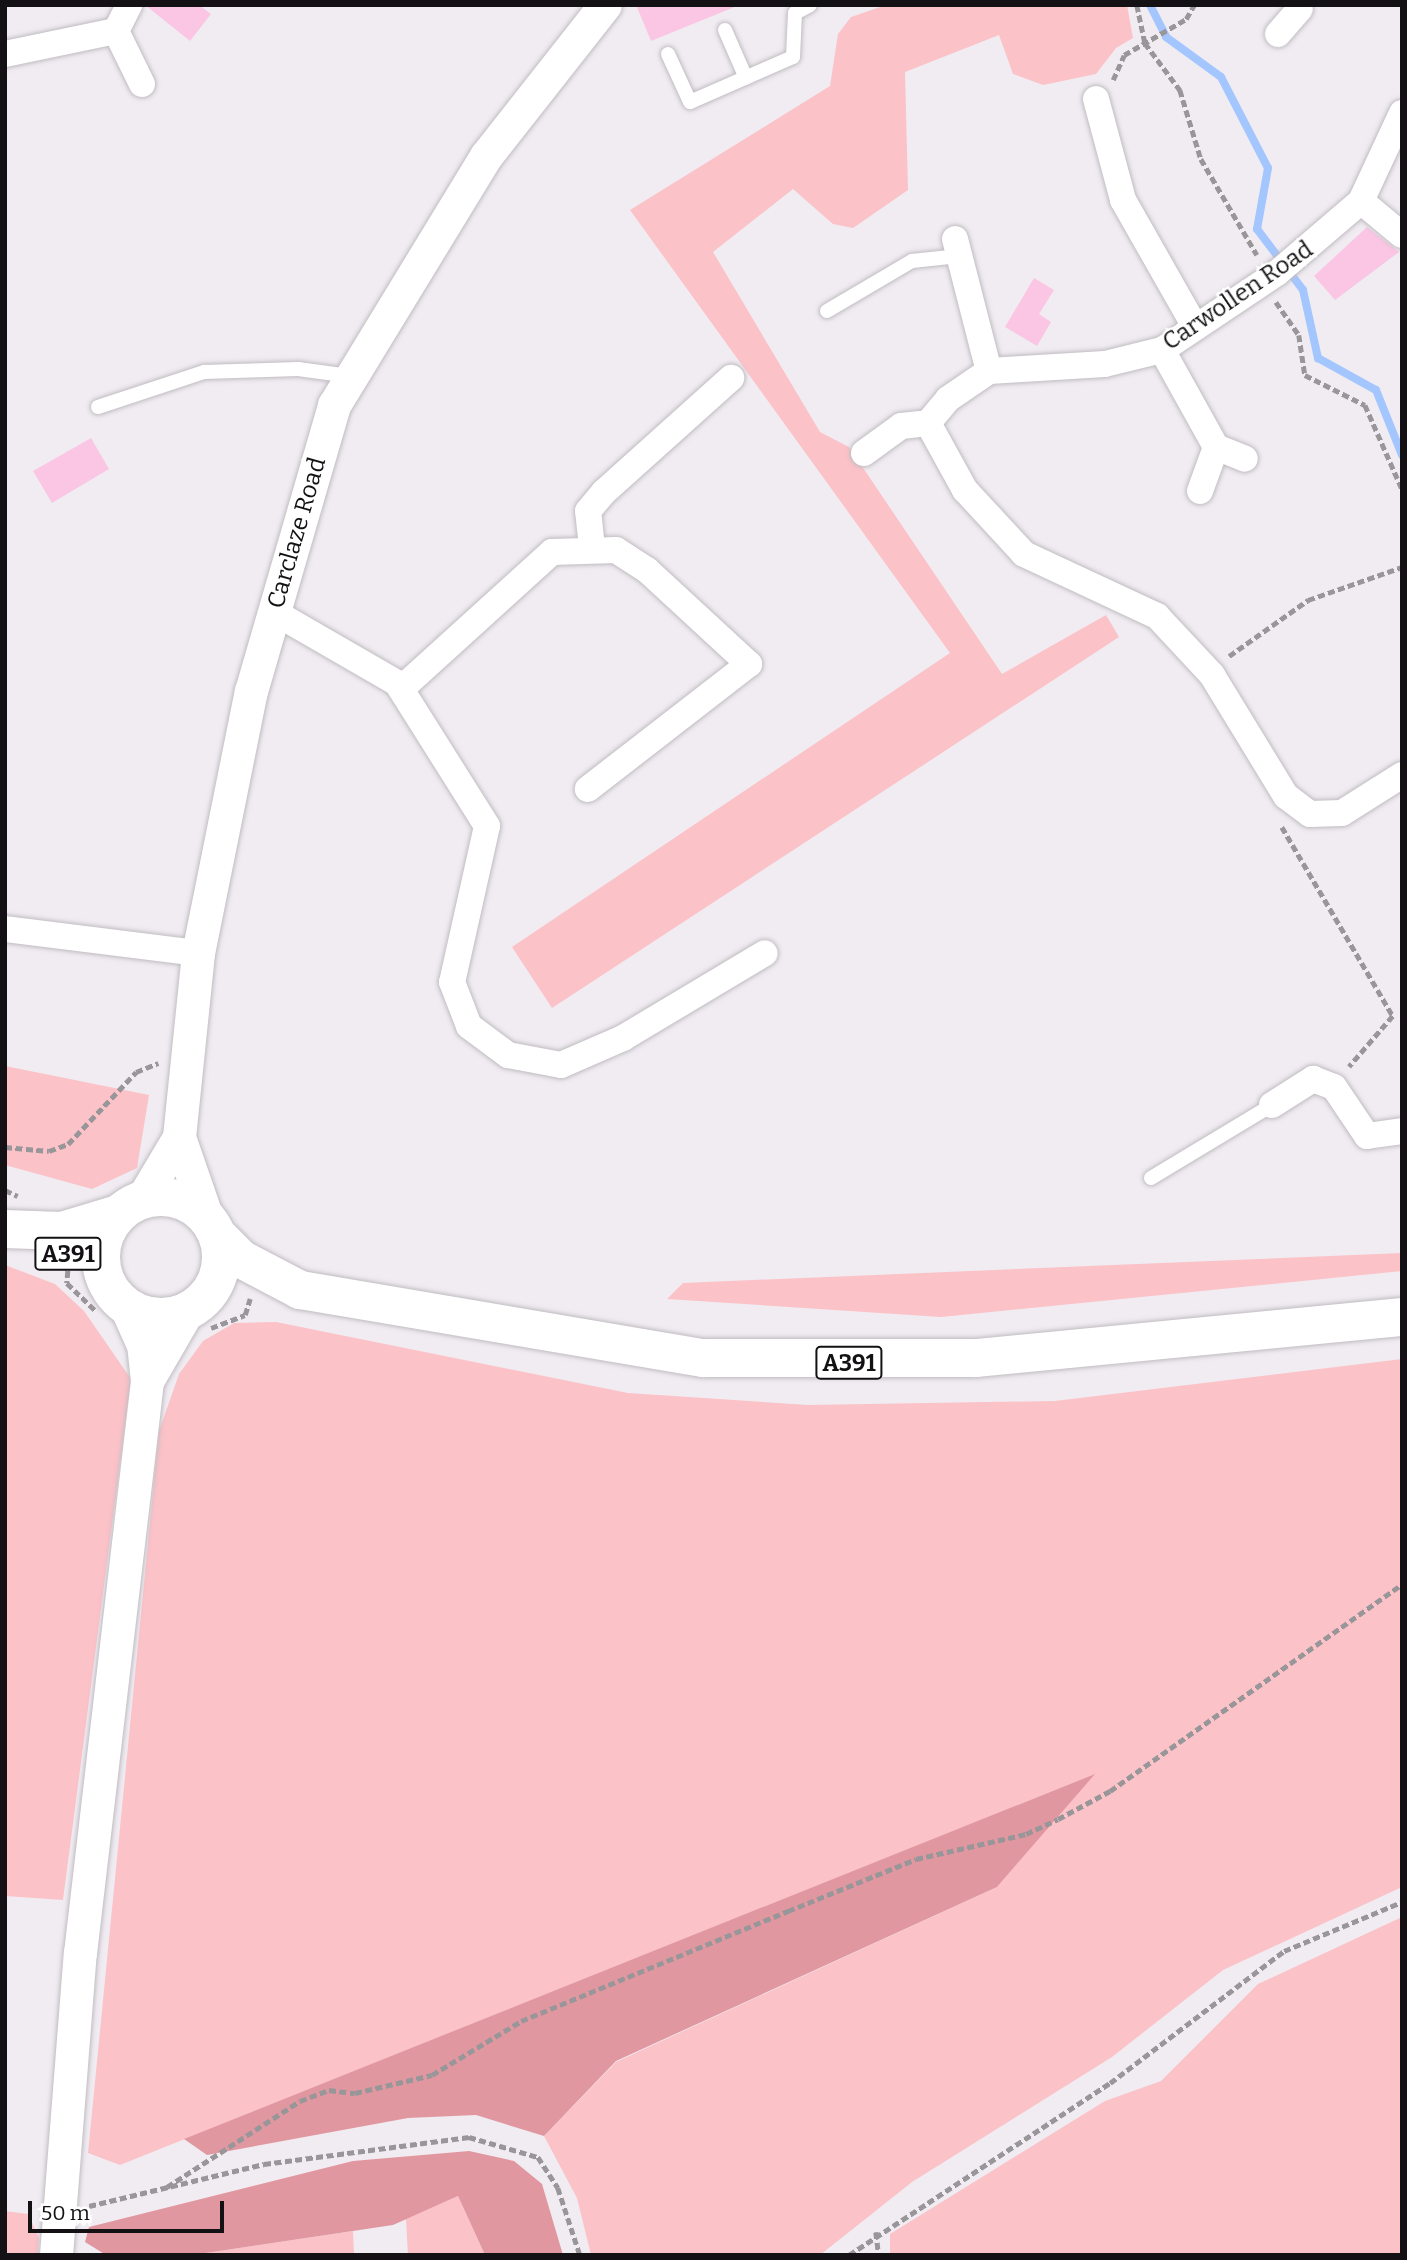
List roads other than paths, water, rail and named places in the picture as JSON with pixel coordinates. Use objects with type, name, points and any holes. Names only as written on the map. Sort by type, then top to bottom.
[{"type":"highway","points":[[173,1197],[212,1226],[220,1272],[194,1307],[153,1318],[118,1298],[100,1250],[129,1207],[173,1197]]},
{"type":"highway","name":"A391","points":[[17,1221],[62,1231],[129,1207]]},
{"type":"highway","name":"A391","points":[[17,1221],[70,1255],[118,1298]]},
{"type":"highway","name":"A391","points":[[212,1226],[241,1259],[300,1290],[703,1358],[854,1363],[976,1358],[1402,1317]]},
{"type":"highway","name":"A391","points":[[194,1307],[300,1290]]},
{"type":"street","points":[[129,5],[117,32],[142,84]]},
{"type":"street","name":"Carclaze Road","points":[[212,1226],[179,1137],[198,953],[251,691],[334,405],[486,156],[605,5]]},
{"type":"street","points":[[1278,34],[1304,12]]},
{"type":"street","points":[[5,54],[117,32]]},
{"type":"street","points":[[1096,99],[1123,200],[1195,327]]},
{"type":"street","name":"Carwollen Road","points":[[989,371],[1105,364],[1162,350],[1285,267],[1362,201],[1402,113]]},
{"type":"street","points":[[1362,201],[1402,235]]},
{"type":"street","points":[[864,453],[901,426],[928,423],[948,399],[989,371],[957,247]]},
{"type":"street","points":[[1162,350],[1216,447],[1245,459]]},
{"type":"street","points":[[592,548],[588,511],[604,492],[731,378]]},
{"type":"street","points":[[928,423],[965,490],[1024,554],[1157,616],[1212,675],[1286,796],[1310,814],[1342,813],[1402,775]]},
{"type":"street","points":[[1200,491],[1216,447]]},
{"type":"street","points":[[401,688],[552,552],[592,548],[615,551],[647,570],[749,664],[589,789]]},
{"type":"street","points":[[274,612],[401,688],[487,826],[452,982],[469,1026],[508,1055],[561,1065],[623,1038],[765,953]]},
{"type":"street","points":[[5,929],[198,953]]},
{"type":"street","points":[[1272,1105],[1313,1079],[1334,1087],[1367,1136],[1402,1131]]},
{"type":"street","name":"Carclaze Road","points":[[129,1207],[179,1137]]},
{"type":"street","points":[[56,2255],[79,1953],[148,1381],[143,1345],[118,1298]]},
{"type":"street","points":[[148,1381],[194,1307]]},
{"type":"lane","points":[[668,54],[690,102],[793,57],[795,13],[810,5]]},
{"type":"lane","points":[[725,30],[746,78]]},
{"type":"lane","points":[[827,311],[912,261],[957,247]]},
{"type":"lane","points":[[98,407],[204,372],[298,369],[352,377]]},
{"type":"lane","points":[[1151,1178],[1272,1105]]},
{"type":"waterway","points":[[1150,5],[1166,37],[1221,77],[1268,168],[1257,229],[1303,290],[1318,358],[1376,390],[1402,455]]}]
